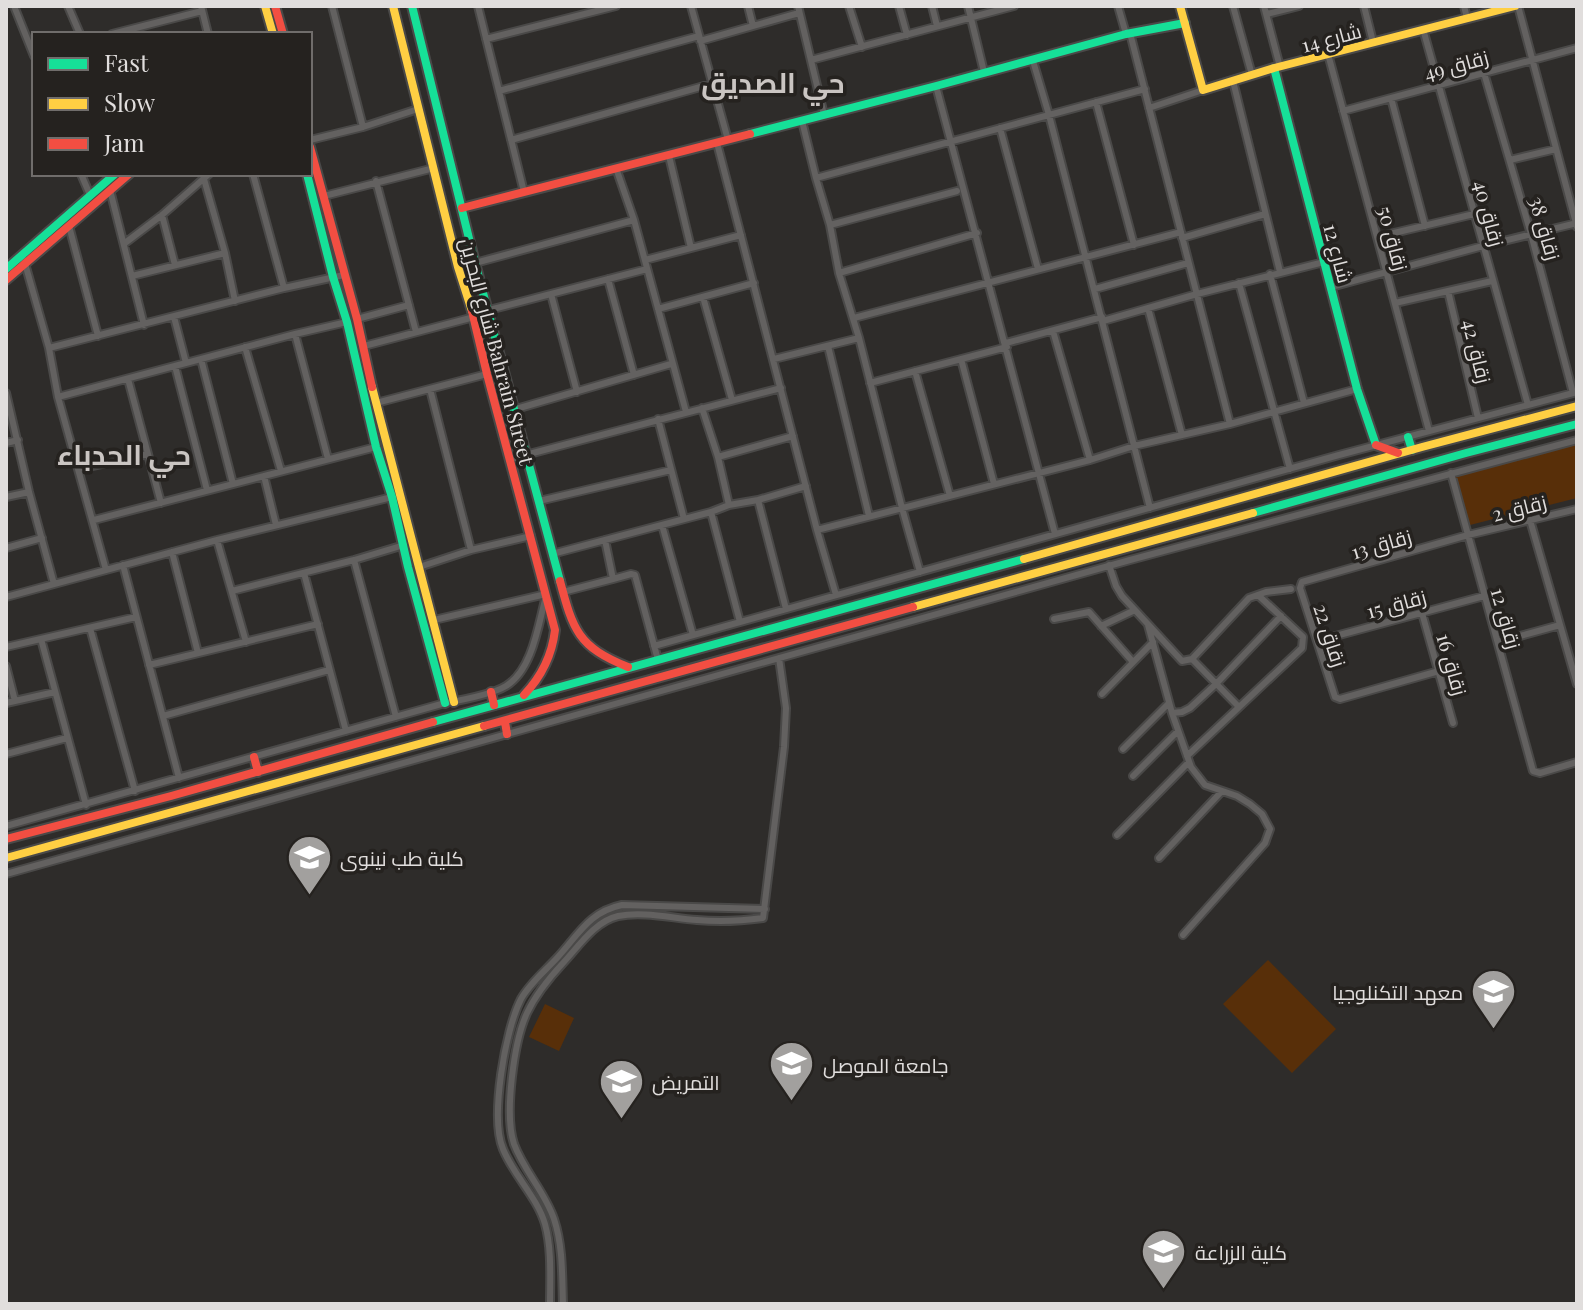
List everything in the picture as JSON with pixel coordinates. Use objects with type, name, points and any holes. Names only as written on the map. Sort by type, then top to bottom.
[{"type":"main road","points":[[265,6],[276,32]]},
{"type":"main road","points":[[275,6],[276,32]]},
{"type":"main road","name":"شارع البحرين Bahrain Street","points":[[393,6],[458,267],[474,317],[555,630],[552,652],[544,671],[523,696]]},
{"type":"main road","name":"شارع البحرين Bahrain Street","points":[[412,6],[475,263],[571,621],[587,646],[605,658],[628,667]]},
{"type":"main road","points":[[1180,6],[1203,90]]},
{"type":"main road","name":"شارع 14","points":[[1203,90],[1516,6]]},
{"type":"main road","points":[[398,27],[416,22]]},
{"type":"main road","points":[[462,208],[1128,34],[1185,23]]},
{"type":"main road","name":"شارع 12","points":[[1277,68],[1357,389],[1376,445]]},
{"type":"main road","points":[[312,154],[364,346],[408,567],[449,702]]},
{"type":"main road","points":[[6,280],[24,259],[113,176]]},
{"type":"main road","points":[[6,269],[69,226],[127,176]]},
{"type":"main road","points":[[307,176],[347,322],[376,447],[387,464],[434,620],[449,702]]},
{"type":"main road","points":[[323,239],[334,237]]},
{"type":"main road","points":[[8,837],[171,796],[1577,406]]},
{"type":"main road","points":[[6,858],[1267,510],[1447,457],[1577,424]]},
{"type":"main road","points":[[1408,437],[1412,450]]},
{"type":"main road","points":[[1527,437],[1531,452]]},
{"type":"main road","points":[[1376,445],[1399,453]]},
{"type":"main road","points":[[1339,455],[1342,470]]},
{"type":"main road","points":[[1267,510],[1270,523]]},
{"type":"main road","points":[[925,587],[929,603]]},
{"type":"main road","points":[[713,629],[717,644]]},
{"type":"main road","points":[[787,643],[790,654]]},
{"type":"main road","points":[[491,692],[494,705]]},
{"type":"main road","points":[[505,722],[507,734]]},
{"type":"main road","points":[[254,757],[258,772]]},
{"type":"main road","points":[[171,796],[175,812]]},
{"type":"street","points":[[24,6],[14,7],[32,51]]},
{"type":"street","points":[[68,6],[79,32]]},
{"type":"street","points":[[332,6],[363,127]]},
{"type":"street","points":[[478,6],[524,192]]},
{"type":"street","points":[[486,39],[616,6]]},
{"type":"street","points":[[691,6],[728,140]]},
{"type":"street","points":[[748,6],[753,26]]},
{"type":"street","points":[[849,6],[862,47]]},
{"type":"street","points":[[899,6],[907,35]]},
{"type":"street","points":[[932,6],[937,26]]},
{"type":"street","points":[[968,6],[984,72]]},
{"type":"street","points":[[811,60],[1014,6]]},
{"type":"street","points":[[1118,6],[1145,89],[1230,424]]},
{"type":"street","points":[[1233,6],[1252,75]]},
{"type":"street","points":[[1264,6],[1277,68]]},
{"type":"street","points":[[1267,14],[1299,6]]},
{"type":"street","points":[[1364,6],[1373,42]]},
{"type":"street","points":[[1464,6],[1467,18]]},
{"type":"street","points":[[1331,287],[1577,224],[1516,6]]},
{"type":"street","points":[[129,32],[202,8],[208,32]]},
{"type":"street","points":[[499,91],[753,26],[799,10],[824,115]]},
{"type":"street","name":"زقاق 40","points":[[1423,29],[1528,405]]},
{"type":"street","name":"زقاق 49","points":[[1343,111],[1577,48]]},
{"type":"street","name":"زقاق 50","points":[[1328,54],[1429,431]]},
{"type":"street","points":[[1033,61],[1150,508]]},
{"type":"street","name":"زقاق 38","points":[[1484,73],[1575,393]]},
{"type":"street","points":[[1233,81],[1280,272]]},
{"type":"street","points":[[511,140],[711,84]]},
{"type":"street","points":[[936,86],[1055,534]]},
{"type":"street","points":[[816,178],[1145,89]]},
{"type":"street","points":[[1149,108],[1203,90]]},
{"type":"street","points":[[1391,98],[1425,226]]},
{"type":"street","points":[[1096,102],[1134,245]]},
{"type":"street","points":[[312,140],[418,109]]},
{"type":"street","points":[[802,121],[830,225],[839,273],[854,318],[920,572]]},
{"type":"street","points":[[1000,128],[1038,269]]},
{"type":"street","points":[[717,143],[836,595]]},
{"type":"street","points":[[1510,160],[1556,149]]},
{"type":"street","points":[[669,156],[691,248]]},
{"type":"street","points":[[324,196],[434,168]]},
{"type":"street","points":[[616,168],[634,220],[686,412]]},
{"type":"street","points":[[82,176],[90,195]]},
{"type":"street","points":[[125,243],[207,176],[235,301]]},
{"type":"street","points":[[254,176],[284,288]]},
{"type":"street","points":[[376,181],[416,332]]},
{"type":"street","points":[[1567,190],[1577,187]]},
{"type":"street","points":[[110,190],[144,325]]},
{"type":"street","points":[[830,225],[957,191]]},
{"type":"street","points":[[854,318],[989,281],[1265,214]]},
{"type":"street","points":[[1377,237],[1474,214]]},
{"type":"street","points":[[162,215],[175,265]]},
{"type":"street","points":[[475,263],[634,220]]},
{"type":"street","points":[[69,226],[98,336]]},
{"type":"street","points":[[839,273],[977,233]]},
{"type":"street","points":[[645,260],[741,235]]},
{"type":"street","points":[[132,276],[225,253]]},
{"type":"street","points":[[24,259],[106,570]]},
{"type":"street","points":[[870,383],[1053,331],[1324,262]]},
{"type":"street","points":[[1095,289],[1188,263]]},
{"type":"street","points":[[489,310],[647,269]]},
{"type":"street","points":[[1270,274],[1304,403]]},
{"type":"street","points":[[49,348],[344,275]]},
{"type":"street","points":[[608,279],[634,375]]},
{"type":"street","points":[[1395,303],[1492,281]]},
{"type":"street","points":[[658,309],[754,283]]},
{"type":"street","points":[[1239,283],[1290,469]]},
{"type":"street","name":"زقاق 42","points":[[1448,291],[1478,418]]},
{"type":"street","points":[[551,294],[577,392]]},
{"type":"street","points":[[703,297],[732,400]]},
{"type":"street","points":[[357,319],[409,305]]},
{"type":"street","points":[[1148,308],[1182,435]]},
{"type":"street","points":[[174,317],[186,363]]},
{"type":"street","points":[[364,346],[474,317]]},
{"type":"street","points":[[58,397],[347,322]]},
{"type":"street","points":[[1053,331],[1090,460]]},
{"type":"street","points":[[295,334],[328,459]]},
{"type":"street","points":[[774,359],[859,338]]},
{"type":"street","points":[[828,346],[869,516]]},
{"type":"street","points":[[245,347],[281,471]]},
{"type":"street","points":[[201,359],[233,484]]},
{"type":"street","points":[[961,359],[994,484]]},
{"type":"street","points":[[516,409],[671,364]]},
{"type":"street","points":[[175,366],[207,490]]},
{"type":"street","points":[[915,371],[950,496]]},
{"type":"street","points":[[376,403],[487,374]]},
{"type":"street","points":[[128,379],[161,503]]},
{"type":"street","points":[[510,459],[781,388]]},
{"type":"street","points":[[430,389],[471,550]]},
{"type":"street","points":[[817,530],[1357,389]]},
{"type":"street","points":[[6,393],[54,584]]},
{"type":"street","points":[[654,646],[1339,455],[1575,393]]},
{"type":"street","points":[[702,408],[729,505]]},
{"type":"street","points":[[658,419],[684,519]]},
{"type":"street","points":[[718,457],[793,436]]},
{"type":"street","points":[[6,443],[18,440]]},
{"type":"street","points":[[6,874],[1109,565],[1577,440]]},
{"type":"street","points":[[94,520],[376,447]]},
{"type":"street","points":[[78,469],[148,454]]},
{"type":"street","points":[[539,501],[671,470]]},
{"type":"street","name":"زقاق 12","points":[[1451,473],[1533,771],[1540,773],[1577,762]]},
{"type":"street","points":[[264,476],[276,525]]},
{"type":"street","points":[[552,554],[806,486]]},
{"type":"street","points":[[6,497],[29,492]]},
{"type":"street","points":[[6,597],[392,497]]},
{"type":"street","points":[[758,500],[786,609]]},
{"type":"street","name":"زقاق 2","points":[[1468,535],[1577,509]]},
{"type":"street","points":[[711,512],[740,622]]},
{"type":"street","points":[[1530,520],[1577,684]]},
{"type":"street","points":[[662,525],[693,635]]},
{"type":"street","name":"زقاق 13","points":[[1302,582],[1468,535]]},
{"type":"street","points":[[419,567],[471,550],[531,536]]},
{"type":"street","points":[[6,548],[42,538]]},
{"type":"street","points":[[217,540],[246,642]]},
{"type":"street","points":[[605,540],[613,579]]},
{"type":"street","points":[[232,591],[404,545]]},
{"type":"street","points":[[172,552],[198,653]]},
{"type":"street","points":[[354,560],[396,717]]},
{"type":"street","points":[[123,565],[179,778]]},
{"type":"street","points":[[1109,565],[1116,586],[1182,661],[1192,659],[1249,598],[1291,589]]},
{"type":"street","points":[[304,573],[346,731]]},
{"type":"street","points":[[562,592],[635,575],[658,660]]},
{"type":"street","name":"زقاق 22","points":[[1302,582],[1300,588],[1335,697],[1340,699],[1439,671]]},
{"type":"street","points":[[6,826],[491,692],[510,684],[532,650],[546,595],[434,620]]},
{"type":"street","points":[[1117,835],[1239,707],[1302,648],[1303,637],[1258,595]]},
{"type":"street","name":"زقاق 15","points":[[1317,641],[1484,596]]},
{"type":"street","points":[[1101,626],[1135,610]]},
{"type":"street","points":[[1054,619],[1089,612],[1133,662]]},
{"type":"street","name":"زقاق 16","points":[[1422,613],[1453,723]]},
{"type":"street","points":[[1172,713],[1190,708],[1281,616]]},
{"type":"street","points":[[6,647],[136,617]]},
{"type":"street","points":[[149,665],[318,624]]},
{"type":"street","points":[[1148,625],[1188,759],[1205,785],[1250,804],[1262,814],[1270,829],[1265,843],[1183,935]]},
{"type":"street","points":[[1498,642],[1560,625]]},
{"type":"street","points":[[90,628],[135,791]]},
{"type":"street","points":[[41,639],[86,805]]},
{"type":"street","points":[[1102,694],[1153,642]]},
{"type":"street","points":[[563,1304],[561,1254],[554,1218],[516,1148],[509,1122],[510,1095],[522,1024],[542,989],[583,941],[614,917],[640,915],[725,921],[763,918],[784,747],[786,708],[779,658]]},
{"type":"street","points":[[1192,659],[1239,707]]},
{"type":"street","points":[[6,666],[15,701]]},
{"type":"street","points":[[163,716],[329,670]]},
{"type":"street","points":[[6,703],[55,692]]},
{"type":"street","points":[[1123,749],[1169,703]]},
{"type":"street","points":[[1133,776],[1178,731]]},
{"type":"street","points":[[6,754],[67,738]]},
{"type":"street","points":[[1159,858],[1222,791]]},
{"type":"street","points":[[550,1304],[546,1226],[503,1148],[498,1127],[506,1051],[519,1003],[588,921],[610,907],[765,909]]},
{"type":"street","points":[[519,1003],[529,1010]]},
{"type":"shaded area","points":[[1577,444],[1577,498],[1470,525],[1454,476]]},
{"type":"shaded area","points":[[1268,960],[1336,1029],[1292,1073],[1223,1004]]},
{"type":"shaded area","points":[[545,1004],[574,1018],[559,1051],[529,1037]]},
{"type":"traffic: fast","points":[[412,6],[475,263],[560,581]]},
{"type":"traffic: fast","points":[[750,134],[1126,34],[1185,23]]},
{"type":"traffic: fast","points":[[1274,68],[1357,389],[1376,445]]},
{"type":"traffic: fast","points":[[6,269],[113,176]]},
{"type":"traffic: fast","points":[[308,176],[445,703]]},
{"type":"traffic: fast","points":[[1253,513],[1577,424]]},
{"type":"traffic: fast","points":[[1408,437],[1412,450]]},
{"type":"traffic: fast","points":[[433,722],[1024,559]]},
{"type":"traffic: slow","points":[[265,6],[272,32]]},
{"type":"traffic: slow","points":[[393,6],[458,267],[472,311]]},
{"type":"traffic: slow","points":[[1180,6],[1203,90],[1274,68],[1515,6]]},
{"type":"traffic: slow","points":[[372,387],[454,702]]},
{"type":"traffic: slow","points":[[1024,559],[1577,406]]},
{"type":"traffic: slow","points":[[913,607],[1253,513]]},
{"type":"traffic: slow","points":[[6,858],[484,726]]},
{"type":"traffic: jam","points":[[275,6],[282,32]]},
{"type":"traffic: jam","points":[[462,208],[750,134]]},
{"type":"traffic: jam","points":[[312,154],[357,319],[372,387]]},
{"type":"traffic: jam","points":[[6,280],[127,176]]},
{"type":"traffic: jam","points":[[472,311],[555,630],[545,665],[524,695]]},
{"type":"traffic: jam","points":[[1376,445],[1398,453]]},
{"type":"traffic: jam","points":[[560,581],[580,635],[598,652],[628,667]]},
{"type":"traffic: jam","points":[[484,726],[913,607]]},
{"type":"traffic: jam","points":[[491,692],[494,705]]},
{"type":"traffic: jam","points":[[6,839],[433,722]]},
{"type":"traffic: jam","points":[[505,722],[507,734]]},
{"type":"traffic: jam","points":[[254,757],[258,772]]},
{"type":"place","name":"كلية طب نينوى","points":[[309,896]]},
{"type":"place","name":"معهد التكنلوجيا","points":[[1494,1030]]},
{"type":"place","name":"جامعة الموصل","points":[[792,1103]]},
{"type":"place","name":"التمريض","points":[[621,1120]]},
{"type":"place","name":"كلية الزراعة","points":[[1164,1290]]},
{"type":"district","name":"حي الصديق","points":[[773,81]]},
{"type":"district","name":"حي الحدباء","points":[[124,453]]}]
